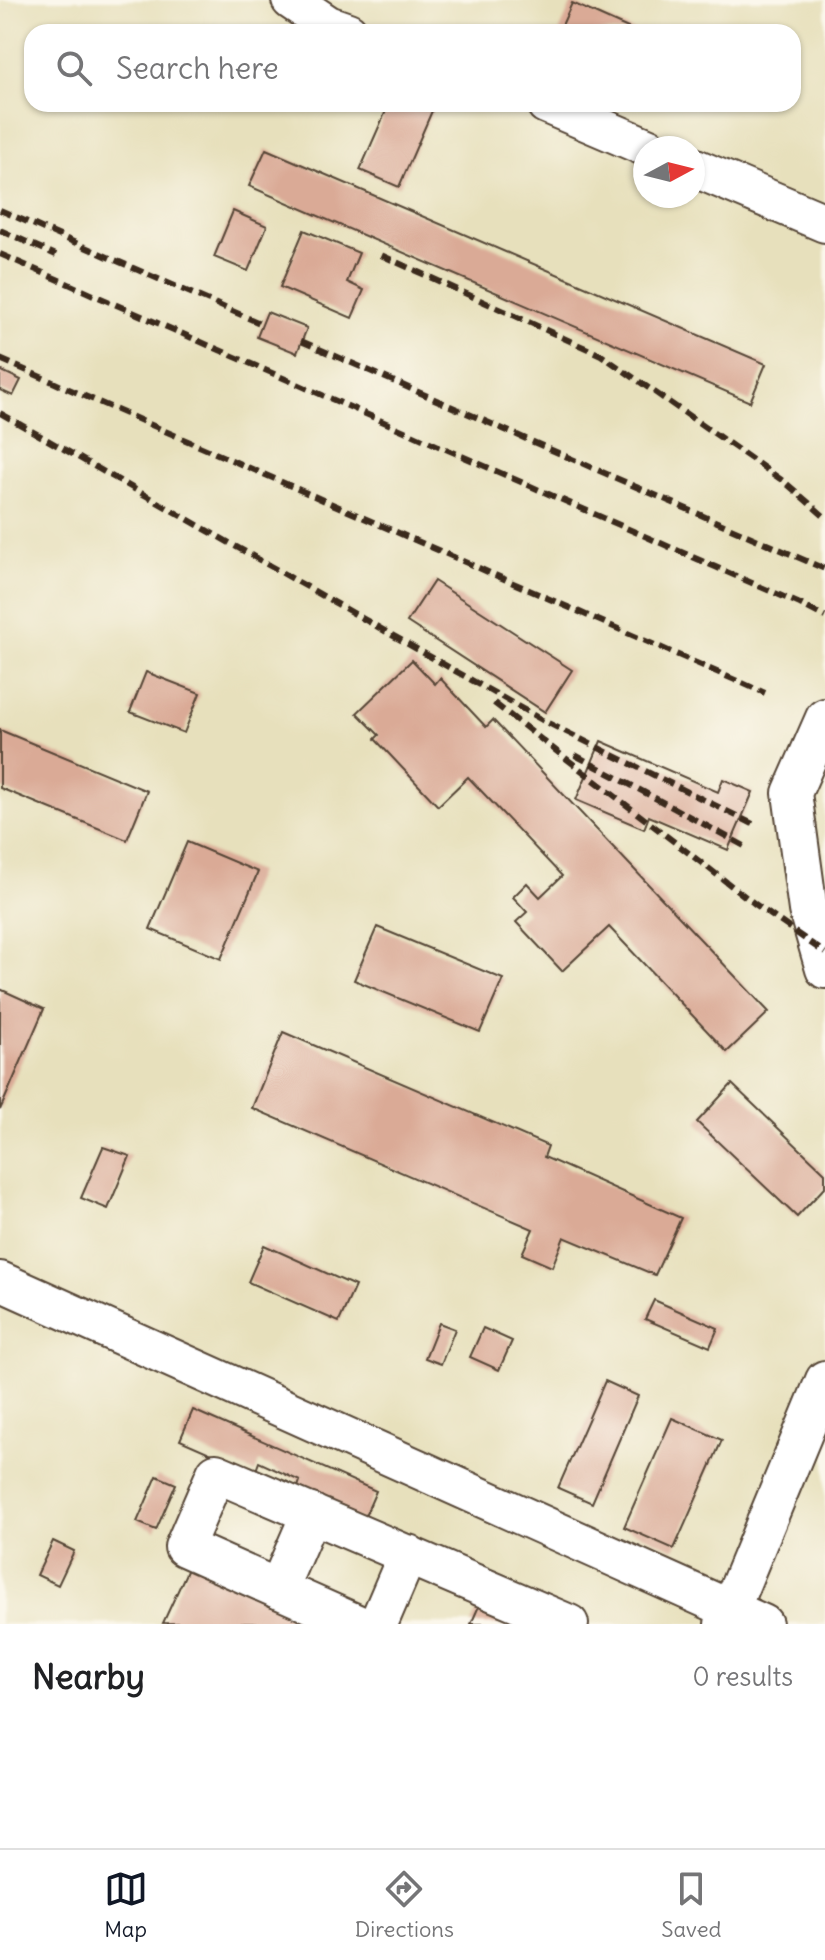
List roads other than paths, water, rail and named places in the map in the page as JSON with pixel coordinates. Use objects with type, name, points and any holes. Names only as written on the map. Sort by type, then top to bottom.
[{"type":"lane","points":[[291,0],[327,24]]},
{"type":"lane","points":[[565,112],[633,141]]},
{"type":"lane","points":[[705,172],[825,223]]},
{"type":"lane","points":[[825,718],[792,793],[808,910],[825,969]]},
{"type":"lane","points":[[0,1281],[739,1619],[825,1380]]},
{"type":"lane","points":[[357,1624],[184,1547],[216,1473],[569,1624]]},
{"type":"lane","points":[[278,1589],[311,1513]]},
{"type":"lane","points":[[378,1624],[408,1554]]},
{"type":"railway","points":[[0,210],[262,324]]},
{"type":"railway","points":[[0,230],[56,255]]},
{"type":"railway","points":[[0,254],[825,617]]},
{"type":"railway","points":[[381,255],[601,355],[786,483],[825,517]]},
{"type":"railway","points":[[301,341],[825,569]]},
{"type":"railway","points":[[0,359],[765,693]]},
{"type":"railway","points":[[0,413],[542,720],[757,826]]},
{"type":"railway","points":[[494,703],[755,904],[825,953]]},
{"type":"railway","points":[[575,755],[748,848]]}]
